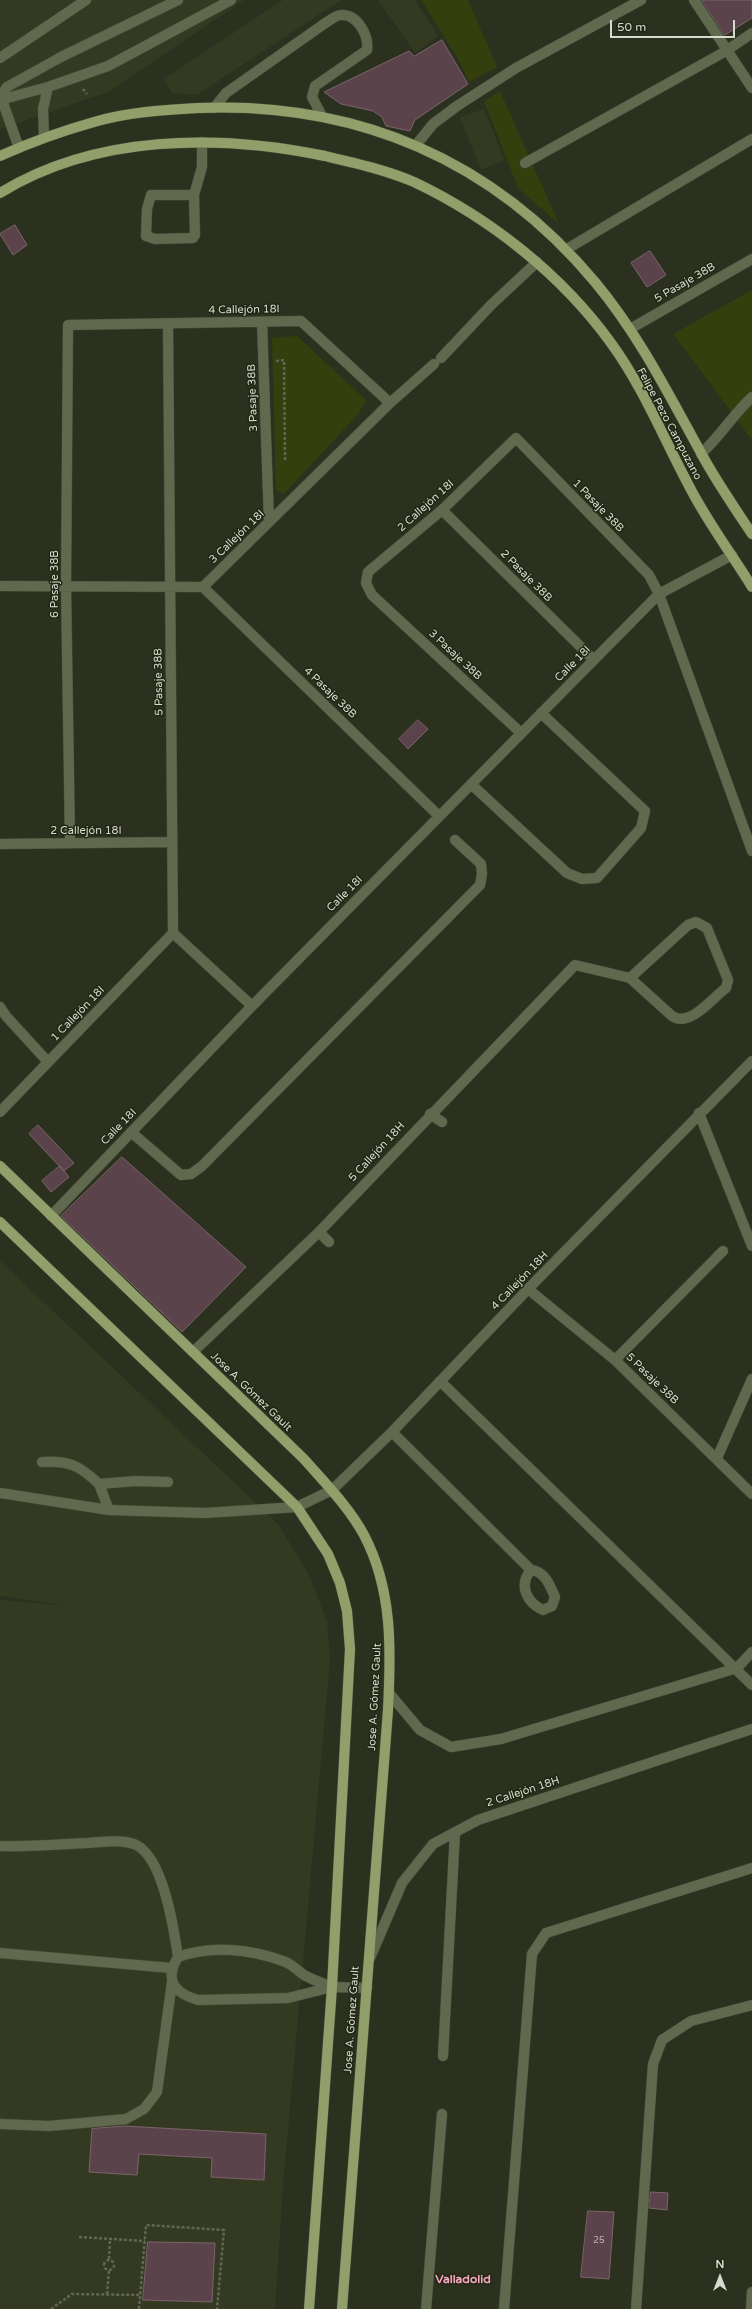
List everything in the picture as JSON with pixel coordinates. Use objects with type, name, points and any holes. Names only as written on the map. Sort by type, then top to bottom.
[{"type":"main road","name":"Felipe Pezo Campuzano","points":[[0,156],[44,137],[96,121],[132,114],[214,108],[276,111],[322,116],[360,125],[416,145],[458,166],[495,189],[532,217],[567,250],[597,284],[630,329],[667,388],[701,454],[752,534]]},
{"type":"main road","name":"Felipe Pezo Campuzano","points":[[0,193],[18,182],[56,166],[98,155],[135,147],[202,142],[230,142],[295,150],[361,164],[412,182],[462,208],[504,236],[537,262],[574,300],[611,344],[648,404],[689,486],[752,587]]},
{"type":"main road","name":"Jose A. Gómez Gault","points":[[0,1166],[304,1459],[343,1502],[364,1536],[378,1571],[387,1605],[391,1648],[389,1693],[342,2309]]},
{"type":"main road","name":"Jose A. Gómez Gault","points":[[0,1222],[297,1507],[328,1554],[340,1583],[348,1619],[350,1664],[332,1987],[309,2309]]},
{"type":"street","points":[[0,58],[86,0]]},
{"type":"street","points":[[19,148],[1,100],[7,87],[23,77],[178,0]]},
{"type":"street","points":[[1,100],[48,87],[108,66],[231,0]]},
{"type":"street","points":[[416,145],[433,124],[457,106],[516,68],[640,0]]},
{"type":"street","points":[[694,0],[752,88]]},
{"type":"street","points":[[214,108],[226,93],[324,24],[340,15],[348,15],[354,19],[367,36],[367,50],[315,86],[312,97],[322,116]]},
{"type":"street","points":[[525,163],[726,50],[752,33]]},
{"type":"street","points":[[44,137],[43,109],[48,87]]},
{"type":"street","points":[[567,250],[752,139]]},
{"type":"street","points":[[194,194],[151,195],[147,209],[146,236],[155,239],[193,238],[196,231],[194,194],[202,167],[202,142]]},
{"type":"street","name":"5 Pasaje 38B","points":[[630,329],[752,259]]},
{"type":"street","name":"3 Callejón 18I","points":[[203,587],[390,403],[437,361],[491,305],[537,262]]},
{"type":"street","name":"4 Callejón 18I","points":[[68,326],[301,321],[390,403]]},
{"type":"street","name":"3 Pasaje 38B","points":[[262,322],[269,522]]},
{"type":"street","name":"5 Pasaje 38B","points":[[168,324],[173,933]]},
{"type":"street","name":"6 Pasaje 38B","points":[[68,326],[66,586],[70,843]]},
{"type":"street","points":[[701,454],[718,438],[732,416],[752,397]]},
{"type":"street","name":"2 Callejón 18I","points":[[372,595],[366,583],[368,572],[442,510],[516,438]]},
{"type":"street","name":"1 Pasaje 38B","points":[[516,438],[649,576],[659,594],[752,851]]},
{"type":"street","name":"2 Pasaje 38B","points":[[442,510],[594,660]]},
{"type":"street","name":"Calle 18I","points":[[51,1216],[252,1006],[659,594],[732,555]]},
{"type":"street","points":[[0,586],[203,587]]},
{"type":"street","name":"4 Pasaje 38B","points":[[203,587],[439,816]]},
{"type":"street","name":"3 Pasaje 38B","points":[[372,595],[521,733]]},
{"type":"street","points":[[471,784],[567,873],[582,879],[597,878],[641,828],[645,811],[541,713]]},
{"type":"street","points":[[131,1132],[181,1175],[191,1174],[202,1166],[480,885],[482,874],[481,864],[455,840]]},
{"type":"street","name":"2 Callejón 18I","points":[[0,844],[172,842]]},
{"type":"street","points":[[696,922],[707,928],[728,980],[726,988],[689,1018],[680,1019],[672,1016],[630,978],[688,925],[696,922]]},
{"type":"street","points":[[173,933],[252,1006]]},
{"type":"street","name":"1 Callejón 18I","points":[[0,1112],[173,933]]},
{"type":"street","name":"5 Callejón 18H","points":[[194,1352],[318,1232],[575,965],[630,978]]},
{"type":"street","points":[[0,1007],[6,1016],[48,1062]]},
{"type":"street","name":"4 Callejón 18H","points":[[297,1507],[332,1490],[392,1432],[528,1289],[699,1113],[752,1061]]},
{"type":"street","points":[[699,1113],[752,1246]]},
{"type":"street","points":[[430,1114],[442,1122]]},
{"type":"street","points":[[318,1232],[329,1242]]},
{"type":"street","points":[[615,1360],[723,1251]]},
{"type":"street","name":"5 Pasaje 38B","points":[[528,1289],[615,1360],[717,1458],[752,1494]]},
{"type":"street","points":[[717,1458],[752,1379]]},
{"type":"street","points":[[440,1381],[737,1668],[752,1685]]},
{"type":"street","points":[[392,1432],[531,1570]]},
{"type":"street","points":[[42,1462],[62,1461],[86,1472],[99,1484],[109,1510]]},
{"type":"street","points":[[99,1484],[136,1481],[168,1482]]},
{"type":"street","points":[[0,1493],[109,1510],[205,1512],[297,1507]]},
{"type":"street","points":[[389,1693],[420,1730],[451,1747],[501,1740],[737,1668],[752,1652]]},
{"type":"street","name":"2 Callejón 18H","points":[[368,1962],[402,1884],[433,1844],[478,1820],[752,1729]]},
{"type":"street","points":[[443,2056],[455,1832]]},
{"type":"street","points":[[0,1846],[112,1841],[134,1844],[145,1852],[161,1878],[173,1922],[178,1957],[171,1968],[172,1982],[157,2092],[144,2109],[126,2119],[49,2126],[0,2124]]},
{"type":"street","points":[[504,2309],[532,1954],[546,1933],[752,1868]]},
{"type":"street","points":[[178,1957],[207,1949],[222,1949],[263,1956],[283,1961],[296,1967],[304,1975],[332,1987]]},
{"type":"street","points":[[0,1954],[171,1968]]},
{"type":"street","points":[[172,1982],[185,1996],[198,2000],[288,1998],[332,1987],[367,1988]]},
{"type":"street","points":[[636,2309],[653,2064],[662,2040],[691,2021],[752,2005]]},
{"type":"street","points":[[426,2309],[442,2114]]},
{"type":"street","points":[[751,2309],[752,2292]]},
{"type":"path","points":[[263,363],[284,360],[285,462]]},
{"type":"path","points":[[139,2309],[146,2225],[224,2230],[217,2309]]},
{"type":"path","points":[[79,2237],[145,2241]]},
{"type":"path","points":[[107,2294],[109,2270],[114,2265],[109,2260],[110,2239]]},
{"type":"path","points":[[109,2260],[104,2263],[104,2267],[109,2270]]},
{"type":"path","points":[[51,2309],[72,2294],[140,2295]]},
{"type":"shaded area","points":[[0,0],[244,0],[108,92],[0,129]]},
{"type":"shaded area","points":[[283,0],[341,0],[197,95],[172,93],[164,79]]},
{"type":"shaded area","points":[[378,0],[415,0],[438,36],[415,53]]},
{"type":"shaded area","points":[[484,109],[504,160],[481,170],[460,117]]},
{"type":"shaded area","points":[[0,1261],[278,1524],[309,1575],[327,1621],[330,1660],[283,2185],[275,2309],[0,2309],[0,1600],[69,1606],[0,1596]]},
{"type":"green space","points":[[421,0],[468,0],[497,67],[469,82],[457,57]]},
{"type":"green space","points":[[500,91],[559,224],[518,188],[484,101]]},
{"type":"green space","points":[[752,290],[752,440],[673,334]]},
{"type":"green space","points":[[297,336],[366,400],[359,413],[284,494],[276,490],[272,338]]},
{"type":"building","points":[[702,0],[752,0],[752,18],[725,35]]},
{"type":"building","points":[[442,40],[468,84],[415,120],[410,131],[386,126],[382,117],[373,111],[341,104],[324,92],[409,51],[414,56]]},
{"type":"building","points":[[15,225],[27,245],[13,255],[0,234]]},
{"type":"building","points":[[650,251],[666,275],[647,287],[631,263]]},
{"type":"building","points":[[418,720],[428,729],[408,749],[399,739]]},
{"type":"building","points":[[38,1125],[74,1163],[64,1171],[29,1134]]},
{"type":"building","points":[[122,1157],[246,1267],[182,1332],[61,1216]]},
{"type":"building","points":[[60,1166],[69,1177],[51,1192],[42,1181]]},
{"type":"building","points":[[124,2126],[266,2134],[264,2180],[211,2177],[212,2158],[139,2154],[137,2175],[89,2172],[92,2129]]},
{"type":"building","points":[[651,2192],[668,2193],[667,2210],[649,2208]]},
{"type":"building","points":[[588,2211],[614,2212],[609,2279],[581,2277]]},
{"type":"building","points":[[148,2242],[215,2243],[212,2302],[143,2300]]},
{"type":"district","name":"Valladolid","points":[[463,2280]]}]
